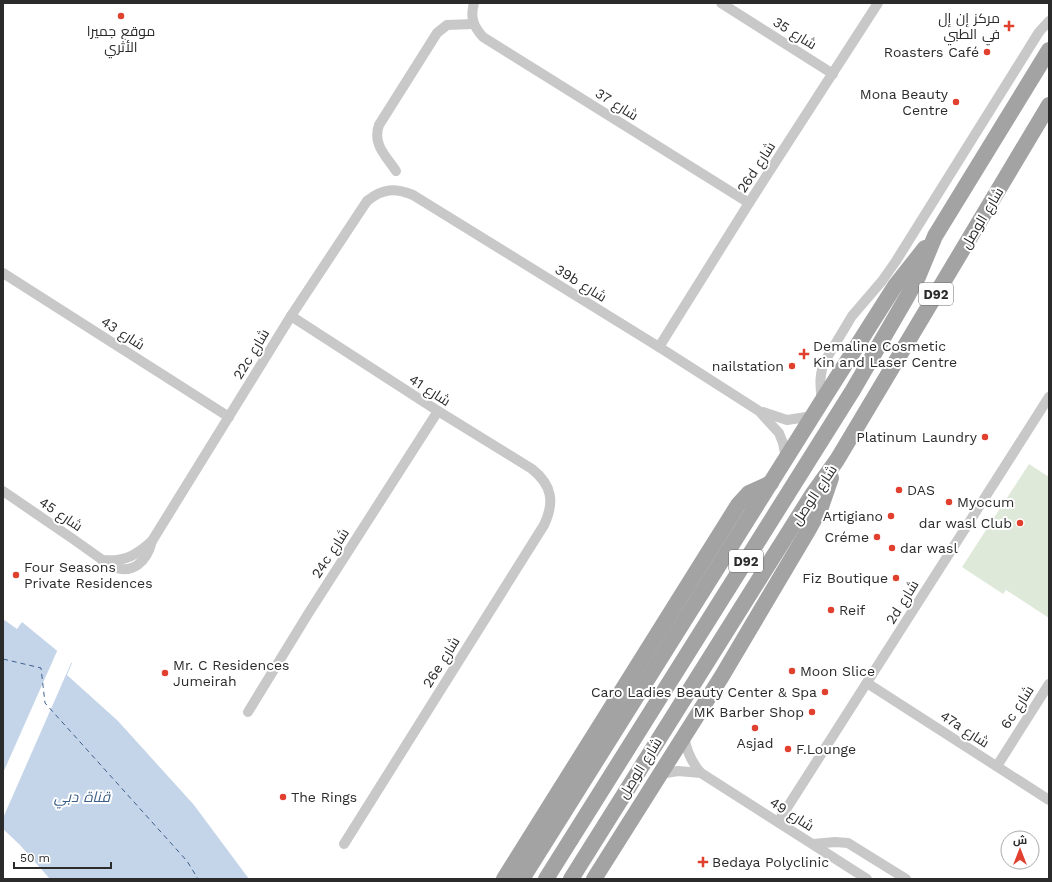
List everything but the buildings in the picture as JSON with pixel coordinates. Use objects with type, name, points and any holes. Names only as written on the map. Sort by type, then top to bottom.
[{"type":"main road","name":"شارع الوصل","points":[[546,879],[853,390],[911,290],[935,236],[1049,50]]},
{"type":"main road","name":"شارع الوصل","points":[[571,879],[812,495],[837,460],[1042,126],[1049,105]]},
{"type":"main road","name":"شارع الوصل","points":[[522,879],[895,286],[935,236]]},
{"type":"main road","points":[[594,879],[722,676],[815,518],[825,496],[837,460]]},
{"type":"main road","points":[[504,879],[738,505],[749,493],[771,483]]},
{"type":"street","points":[[396,171],[377,142],[376,133],[379,125],[437,33],[447,25],[473,24],[471,17],[474,3]]},
{"type":"street","name":"شارع 35","points":[[721,3],[833,74]]},
{"type":"street","name":"26d شارع","points":[[659,347],[749,203],[878,3]]},
{"type":"street","points":[[822,401],[820,384],[822,367],[825,361],[852,316],[882,281],[896,261],[1039,32],[1049,21]]},
{"type":"street","name":"شارع 37","points":[[473,24],[483,37],[749,203]]},
{"type":"street","name":"22c شارع","points":[[102,560],[117,561],[132,557],[152,541],[291,316],[367,201],[376,194],[384,191]]},
{"type":"street","name":"39b شارع","points":[[384,191],[399,191],[413,195],[659,347],[759,411],[779,432],[786,458]]},
{"type":"street","name":"شارع 43","points":[[3,273],[229,417]]},
{"type":"street","name":"شارع 41","points":[[291,316],[438,411],[532,469],[540,475],[546,483],[549,492]]},
{"type":"street","name":"2d شارع","points":[[778,822],[1049,397]]},
{"type":"street","name":"24c شارع","points":[[248,712],[308,614],[438,411]]},
{"type":"street","name":"39b شارع","points":[[759,411],[787,420],[813,416]]},
{"type":"street","name":"شارع 45","points":[[3,491],[102,560]]},
{"type":"street","name":"26e شارع","points":[[344,844],[544,525],[549,514],[551,503],[549,492]]},
{"type":"street","name":"47a شارع","points":[[867,683],[1049,800]]},
{"type":"street","name":"6c شارع","points":[[997,766],[1049,684]]},
{"type":"street","name":"شارع 49","points":[[684,735],[686,749],[691,760],[701,773],[867,879]]},
{"type":"street","name":"شارع 49","points":[[660,774],[678,771],[701,773]]},
{"type":"street","points":[[813,844],[835,842],[848,843],[906,879]]},
{"type":"green space","name":"dar wasl Club","points":[[1029,464],[1049,477],[1049,618],[1006,590],[1003,594],[962,567]]},
{"type":"water","name":"قناة دبي","points":[[3,619],[17,629],[22,622],[72,663],[67,675],[118,721],[194,805],[249,879],[50,879],[19,844],[3,829]]},
{"type":"pier","points":[[58,649],[72,661],[3,818],[3,773]]},
{"type":"ferry route","points":[[3,659],[41,668],[45,703],[187,861],[198,879]]},
{"type":"place","name":"موقع جميرا الأثري","points":[[121,16]]},
{"type":"place","name":"مركز إن إل في الطبي","points":[[1009,26]]},
{"type":"place","name":"Roasters Café","points":[[987,52]]},
{"type":"place","name":"Mona Beauty Centre","points":[[956,102]]},
{"type":"place","name":"Demaline Cosmetic Kin and Laser Centre","points":[[804,354]]},
{"type":"place","name":"nailstation","points":[[792,366]]},
{"type":"place","name":"Platinum Laundry","points":[[985,437]]},
{"type":"place","name":"DAS","points":[[899,490]]},
{"type":"place","name":"Myocum","points":[[949,502]]},
{"type":"place","name":"Artigiano","points":[[891,516]]},
{"type":"place","name":"dar wasl Club","points":[[1020,523]]},
{"type":"place","name":"Créme","points":[[877,537]]},
{"type":"place","name":"dar wasl","points":[[892,548]]},
{"type":"place","name":"Four Seasons Private Residences","points":[[16,575]]},
{"type":"place","name":"Fiz Boutique","points":[[896,578]]},
{"type":"place","name":"Reif","points":[[831,610]]},
{"type":"place","name":"Moon Slice","points":[[792,671]]},
{"type":"place","name":"Mr. C Residences Jumeirah","points":[[165,673]]},
{"type":"place","name":"Caro Ladies Beauty Center & Spa","points":[[825,692]]},
{"type":"place","name":"MK Barber Shop","points":[[812,712]]},
{"type":"place","name":"Asjad","points":[[755,728]]},
{"type":"place","name":"F.Lounge","points":[[788,749]]},
{"type":"place","name":"The Rings","points":[[283,797]]},
{"type":"place","name":"Bedaya Polyclinic","points":[[703,862]]}]
